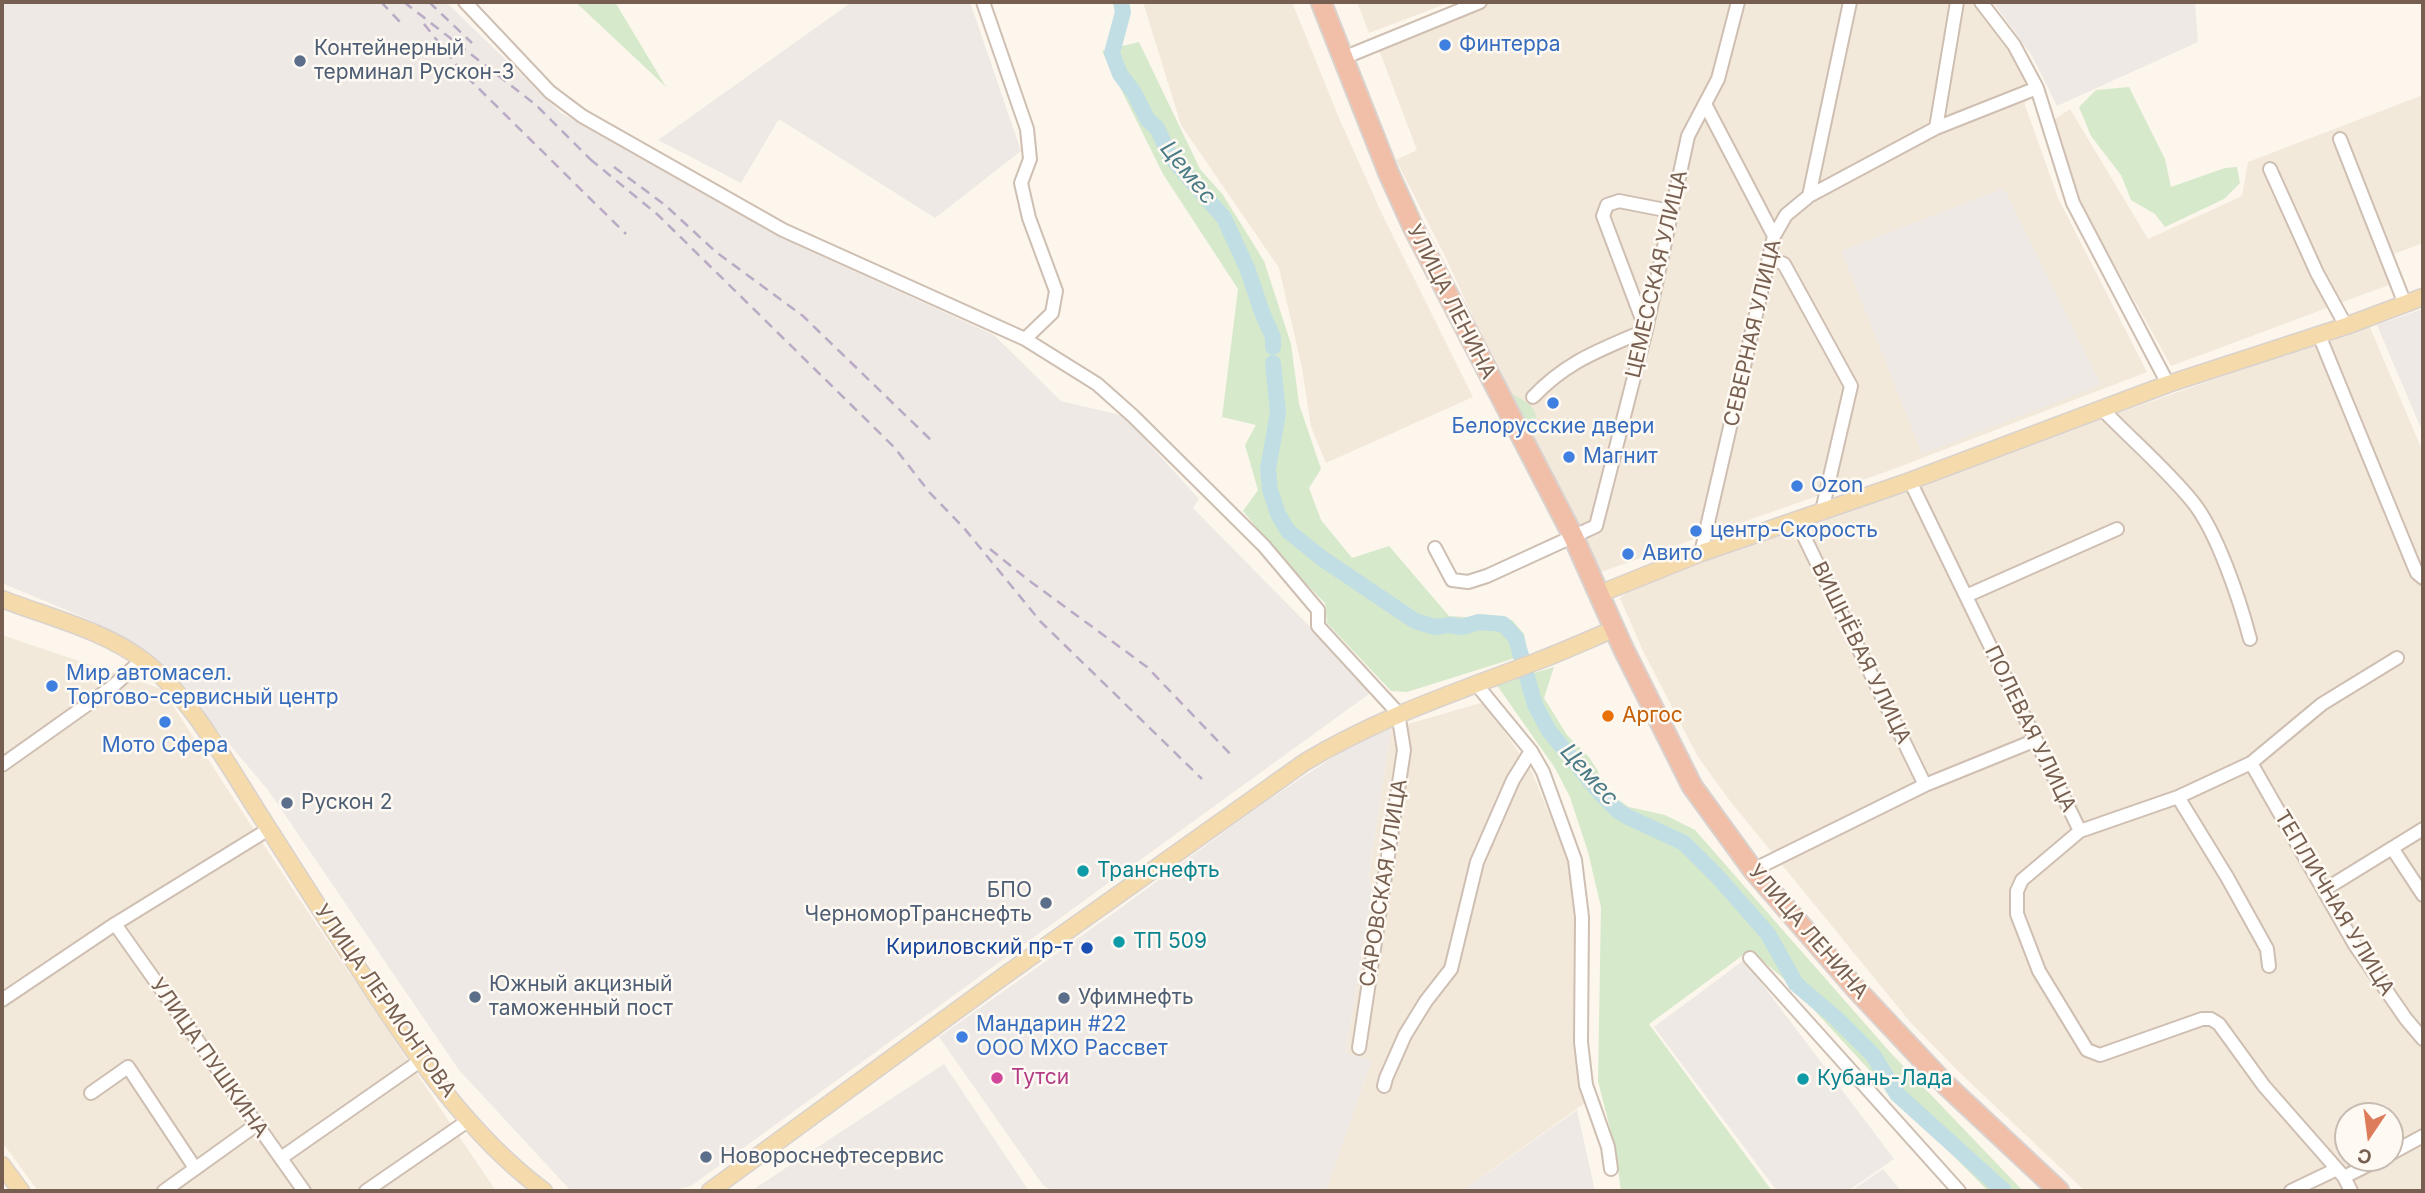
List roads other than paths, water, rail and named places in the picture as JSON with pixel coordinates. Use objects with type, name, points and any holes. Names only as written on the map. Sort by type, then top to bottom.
[{"type":"highway","name":"УЛИЦА ЛЕНИНА","points":[[1321,2],[1389,174],[1413,227],[1573,536],[1692,786],[1753,870],[1857,990],[1946,1085],[2059,1191]]},
{"type":"main road","points":[[1599,594],[1701,553],[1910,481],[2168,384],[2347,326],[2423,298]]},
{"type":"main road","name":"УЛИЦА ЛЕРМОНТОВА","points":[[2,599],[89,632],[142,660],[168,684],[209,737],[421,1061],[498,1151],[544,1191]]},
{"type":"main road","points":[[710,1191],[1004,976],[1305,762],[1338,742],[1615,629]]},
{"type":"main road","points":[[2,1165],[21,1191]]},
{"type":"street","points":[[465,2],[550,92],[582,117],[783,230],[1025,339],[1097,384],[1265,546],[1318,610],[1318,626],[1399,716]]},
{"type":"street","points":[[984,2],[1027,129],[1030,159],[1021,183],[1028,218],[1056,291],[1052,313],[1025,339]]},
{"type":"street","points":[[1343,58],[1480,2]]},
{"type":"street","name":"ЦЕМЕССКАЯ УЛИЦА","points":[[1573,536],[1596,526],[1646,330],[1688,136],[1718,79],[1738,2]]},
{"type":"street","points":[[1809,196],[1850,2]]},
{"type":"street","points":[[1936,128],[1957,2]]},
{"type":"street","points":[[1981,2],[2014,45],[2037,88],[2073,203],[2168,384]]},
{"type":"street","name":"СЕВЕРНАЯ УЛИЦА","points":[[1701,553],[1774,236],[1786,215],[1809,196],[1936,128],[2037,88]]},
{"type":"street","points":[[1705,104],[1774,236]]},
{"type":"street","points":[[2340,139],[2405,304]]},
{"type":"street","points":[[2270,169],[2317,273],[2347,326]]},
{"type":"street","points":[[1533,397],[1551,378],[1574,362],[1646,330],[1603,216],[1607,205],[1619,201],[1670,211]]},
{"type":"street","points":[[1770,258],[1784,264],[1850,386],[1822,511]]},
{"type":"street","points":[[2319,335],[2417,573],[2423,578]]},
{"type":"street","points":[[2102,409],[2192,500],[2207,522],[2244,616],[2250,639]]},
{"type":"street","name":"ПОЛЕВАЯ УЛИЦА","points":[[1910,481],[2080,831],[2022,880],[2017,891],[2017,914],[2039,971],[2087,1050],[2100,1055],[2202,1019],[2211,1019],[2219,1024],[2264,1086],[2341,1173],[2351,1191]]},
{"type":"street","name":"ВИШНЁВАЯ УЛИЦА","points":[[1796,520],[1925,785]]},
{"type":"street","points":[[1966,596],[2117,529]]},
{"type":"street","points":[[1435,548],[1452,580],[1468,582],[1488,576],[1573,536]]},
{"type":"street","points":[[2080,831],[2178,797],[2251,763],[2322,704],[2397,658]]},
{"type":"street","points":[[2,765],[112,687],[142,660]]},
{"type":"street","points":[[1476,684],[1531,751],[1551,792],[1575,860],[1582,917],[1581,1042],[1586,1085],[1608,1146],[1611,1169]]},
{"type":"street","name":"САРОВСКАЯ УЛИЦА","points":[[1359,1048],[1404,750],[1399,716]]},
{"type":"street","points":[[1753,870],[1925,785],[2036,740]]},
{"type":"street","points":[[1384,1086],[1405,1035],[1426,1001],[1451,969],[1477,862],[1513,780],[1531,751]]},
{"type":"street","name":"ТЕПЛИЧНАЯ УЛИЦА","points":[[2251,763],[2355,945],[2423,1039]]},
{"type":"street","points":[[2178,797],[2227,877],[2267,950],[2269,966]]},
{"type":"street","points":[[2,1000],[115,924],[269,829]]},
{"type":"street","points":[[2324,890],[2423,830]]},
{"type":"street","points":[[2392,848],[2423,895]]},
{"type":"street","name":"УЛИЦА ПУШКИНА","points":[[115,924],[304,1191]]},
{"type":"street","points":[[1750,958],[1959,1191]]},
{"type":"street","points":[[281,1158],[421,1061]]},
{"type":"street","points":[[91,1093],[128,1067],[195,1168]]},
{"type":"street","points":[[366,1191],[469,1119]]},
{"type":"street","points":[[164,1191],[256,1125]]},
{"type":"street","points":[[2404,1147],[2423,1138]]},
{"type":"street","points":[[2291,1191],[2341,1173]]},
{"type":"waterway","name":"Цемес","points":[[1121,2],[1123,12],[1112,53],[1120,74],[1148,120],[1157,128],[1170,156],[1224,218],[1247,268],[1273,337],[1273,347]]},
{"type":"waterway","name":"Цемес","points":[[1273,363],[1278,413],[1268,469],[1270,490],[1278,514],[1288,531],[1323,559],[1415,621],[1435,627],[1462,627],[1479,622],[1503,624],[1516,638],[1535,705],[1549,731],[1600,793],[1628,817],[1684,843],[1768,934],[1796,984],[1836,1018],[1873,1055],[1897,1094],[2004,1191]]},
{"type":"railway","points":[[381,2],[403,25]]},
{"type":"railway","points":[[404,2],[536,105],[596,165]]},
{"type":"railway","points":[[429,2],[472,43]]},
{"type":"railway","points":[[424,24],[463,73],[626,234]]},
{"type":"railway","points":[[590,159],[658,215],[894,447],[1040,621],[1202,779]]},
{"type":"railway","points":[[614,167],[665,205],[716,252],[803,316],[934,443]]},
{"type":"railway","points":[[990,549],[1147,667],[1234,758]]},
{"type":"place","name":"Финтерра","points":[[1445,45]]},
{"type":"place","name":"Контейнерный терминал Рускон-3","points":[[300,61]]},
{"type":"place","name":"Белорусские двери","points":[[1553,403]]},
{"type":"place","name":"Магнит","points":[[1569,457]]},
{"type":"place","name":"Ozon","points":[[1797,486]]},
{"type":"place","name":"центр-Скорость","points":[[1696,531]]},
{"type":"place","name":"Авито","points":[[1628,554]]},
{"type":"place","name":"Мир автомасел. Торгово-сервисный центр","points":[[52,686]]},
{"type":"place","name":"Аргос","points":[[1608,716]]},
{"type":"place","name":"Мото Сфера","points":[[165,722]]},
{"type":"place","name":"Рускон 2","points":[[287,803]]},
{"type":"place","name":"Транснефть","points":[[1083,871]]},
{"type":"place","name":"БПО ЧерноморТранснефть","points":[[1046,903]]},
{"type":"place","name":"ТП 509","points":[[1119,942]]},
{"type":"place","name":"Кириловский пр-т","points":[[1087,948]]},
{"type":"place","name":"Южный акцизный таможенный пост","points":[[475,997]]},
{"type":"place","name":"Уфимнефть","points":[[1064,998]]},
{"type":"place","name":"Мандарин #22 ООО МХО Рассвет","points":[[962,1037]]},
{"type":"place","name":"Тутси","points":[[997,1078]]},
{"type":"place","name":"Кубань-Лада","points":[[1803,1079]]},
{"type":"place","name":"Новороснефтесервис","points":[[706,1157]]}]
